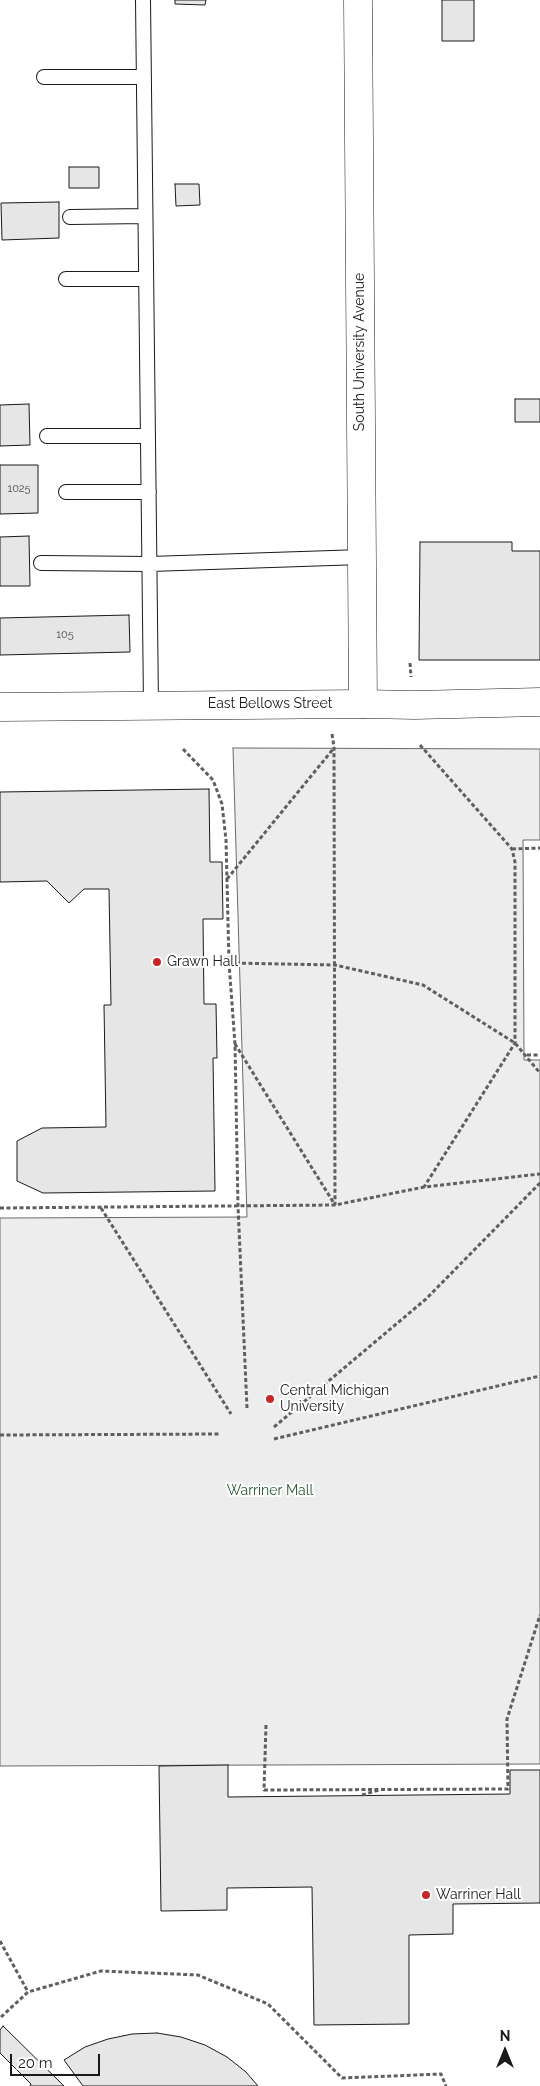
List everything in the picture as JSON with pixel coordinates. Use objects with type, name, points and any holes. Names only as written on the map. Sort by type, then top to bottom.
[{"type":"street","name":"South University Avenue","points":[[358,0],[363,704]]},
{"type":"street","name":"East Bellows Street","points":[[0,707],[151,704],[415,705],[540,702]]},
{"type":"lane","points":[[142,0],[151,704]]},
{"type":"lane","points":[[44,77],[144,77]]},
{"type":"lane","points":[[70,217],[145,216]]},
{"type":"lane","points":[[66,279],[146,279]]},
{"type":"lane","points":[[47,436],[148,436]]},
{"type":"lane","points":[[66,492],[149,492]]},
{"type":"lane","points":[[41,563],[150,564],[362,557]]},
{"type":"path","points":[[332,734],[334,747],[335,1205]]},
{"type":"path","points":[[420,745],[512,849],[515,862],[515,1043],[424,1187]]},
{"type":"path","points":[[227,879],[334,747]]},
{"type":"path","points":[[183,749],[214,780],[222,804],[227,879],[229,963],[235,1044],[238,1206],[247,1408]]},
{"type":"path","points":[[512,849],[540,848]]},
{"type":"path","points":[[229,963],[335,965],[423,985],[515,1043],[540,1073]]},
{"type":"path","points":[[235,1044],[335,1205]]},
{"type":"path","points":[[526,1055],[540,1055]]},
{"type":"path","points":[[0,1208],[335,1205],[424,1187],[540,1174]]},
{"type":"path","points":[[274,1427],[426,1299],[540,1183]]},
{"type":"path","points":[[101,1208],[231,1414]]},
{"type":"path","points":[[274,1439],[540,1376]]},
{"type":"path","points":[[0,1435],[221,1434]]},
{"type":"path","points":[[266,1725],[264,1790],[508,1789],[507,1719],[540,1615]]},
{"type":"path","points":[[362,1795],[385,1789]]},
{"type":"path","points":[[0,1941],[28,1992]]},
{"type":"path","points":[[1,2017],[28,1992],[101,1971],[198,1974],[268,2004],[342,2078],[440,2074],[446,2086]]},
{"type":"green space","name":"Warriner Mall","points":[[233,748],[540,749],[540,840],[523,840],[524,1060],[540,1060],[540,1764],[0,1766],[0,1218],[247,1217]]},
{"type":"building","points":[[175,0],[206,0],[205,5],[175,4]]},
{"type":"building","points":[[442,0],[474,0],[474,41],[442,41]]},
{"type":"building","points":[[69,167],[99,167],[99,188],[69,188]]},
{"type":"building","points":[[175,184],[199,184],[200,205],[176,206]]},
{"type":"building","points":[[59,202],[59,238],[2,240],[1,203]]},
{"type":"building","points":[[515,399],[540,399],[540,422],[515,422]]},
{"type":"building","points":[[29,404],[30,445],[0,446],[0,405]]},
{"type":"building","points":[[0,465],[38,465],[38,513],[0,514]]},
{"type":"building","points":[[29,536],[30,586],[0,586],[0,537]]},
{"type":"building","points":[[420,542],[512,542],[512,551],[540,551],[540,660],[419,660]]},
{"type":"building","points":[[129,615],[130,652],[0,655],[0,618]]},
{"type":"building","name":"Grawn Hall","points":[[209,789],[210,862],[222,862],[223,919],[203,919],[204,1004],[216,1004],[217,1058],[213,1058],[215,1191],[43,1193],[17,1181],[17,1141],[42,1128],[106,1127],[104,1005],[111,1005],[109,889],[84,889],[69,903],[47,881],[0,882],[0,792]]},
{"type":"building","name":"Warriner Hall","points":[[228,1765],[228,1797],[510,1794],[510,1770],[540,1770],[540,1903],[453,1904],[453,1934],[409,1935],[409,2024],[314,2025],[312,1887],[227,1888],[227,1910],[161,1911],[159,1766]]},
{"type":"building","points":[[3,2026],[64,2086],[30,2086],[31,2084],[0,2053],[0,2030]]},
{"type":"building","points":[[157,2033],[181,2037],[205,2045],[227,2057],[246,2072],[258,2086],[83,2086],[64,2060],[85,2047],[108,2039],[132,2034]]},
{"type":"place","name":"Grawn Hall","points":[[157,962]]},
{"type":"place","name":"Central Michigan University","points":[[270,1399]]},
{"type":"place","name":"Warriner Hall","points":[[426,1895]]}]
